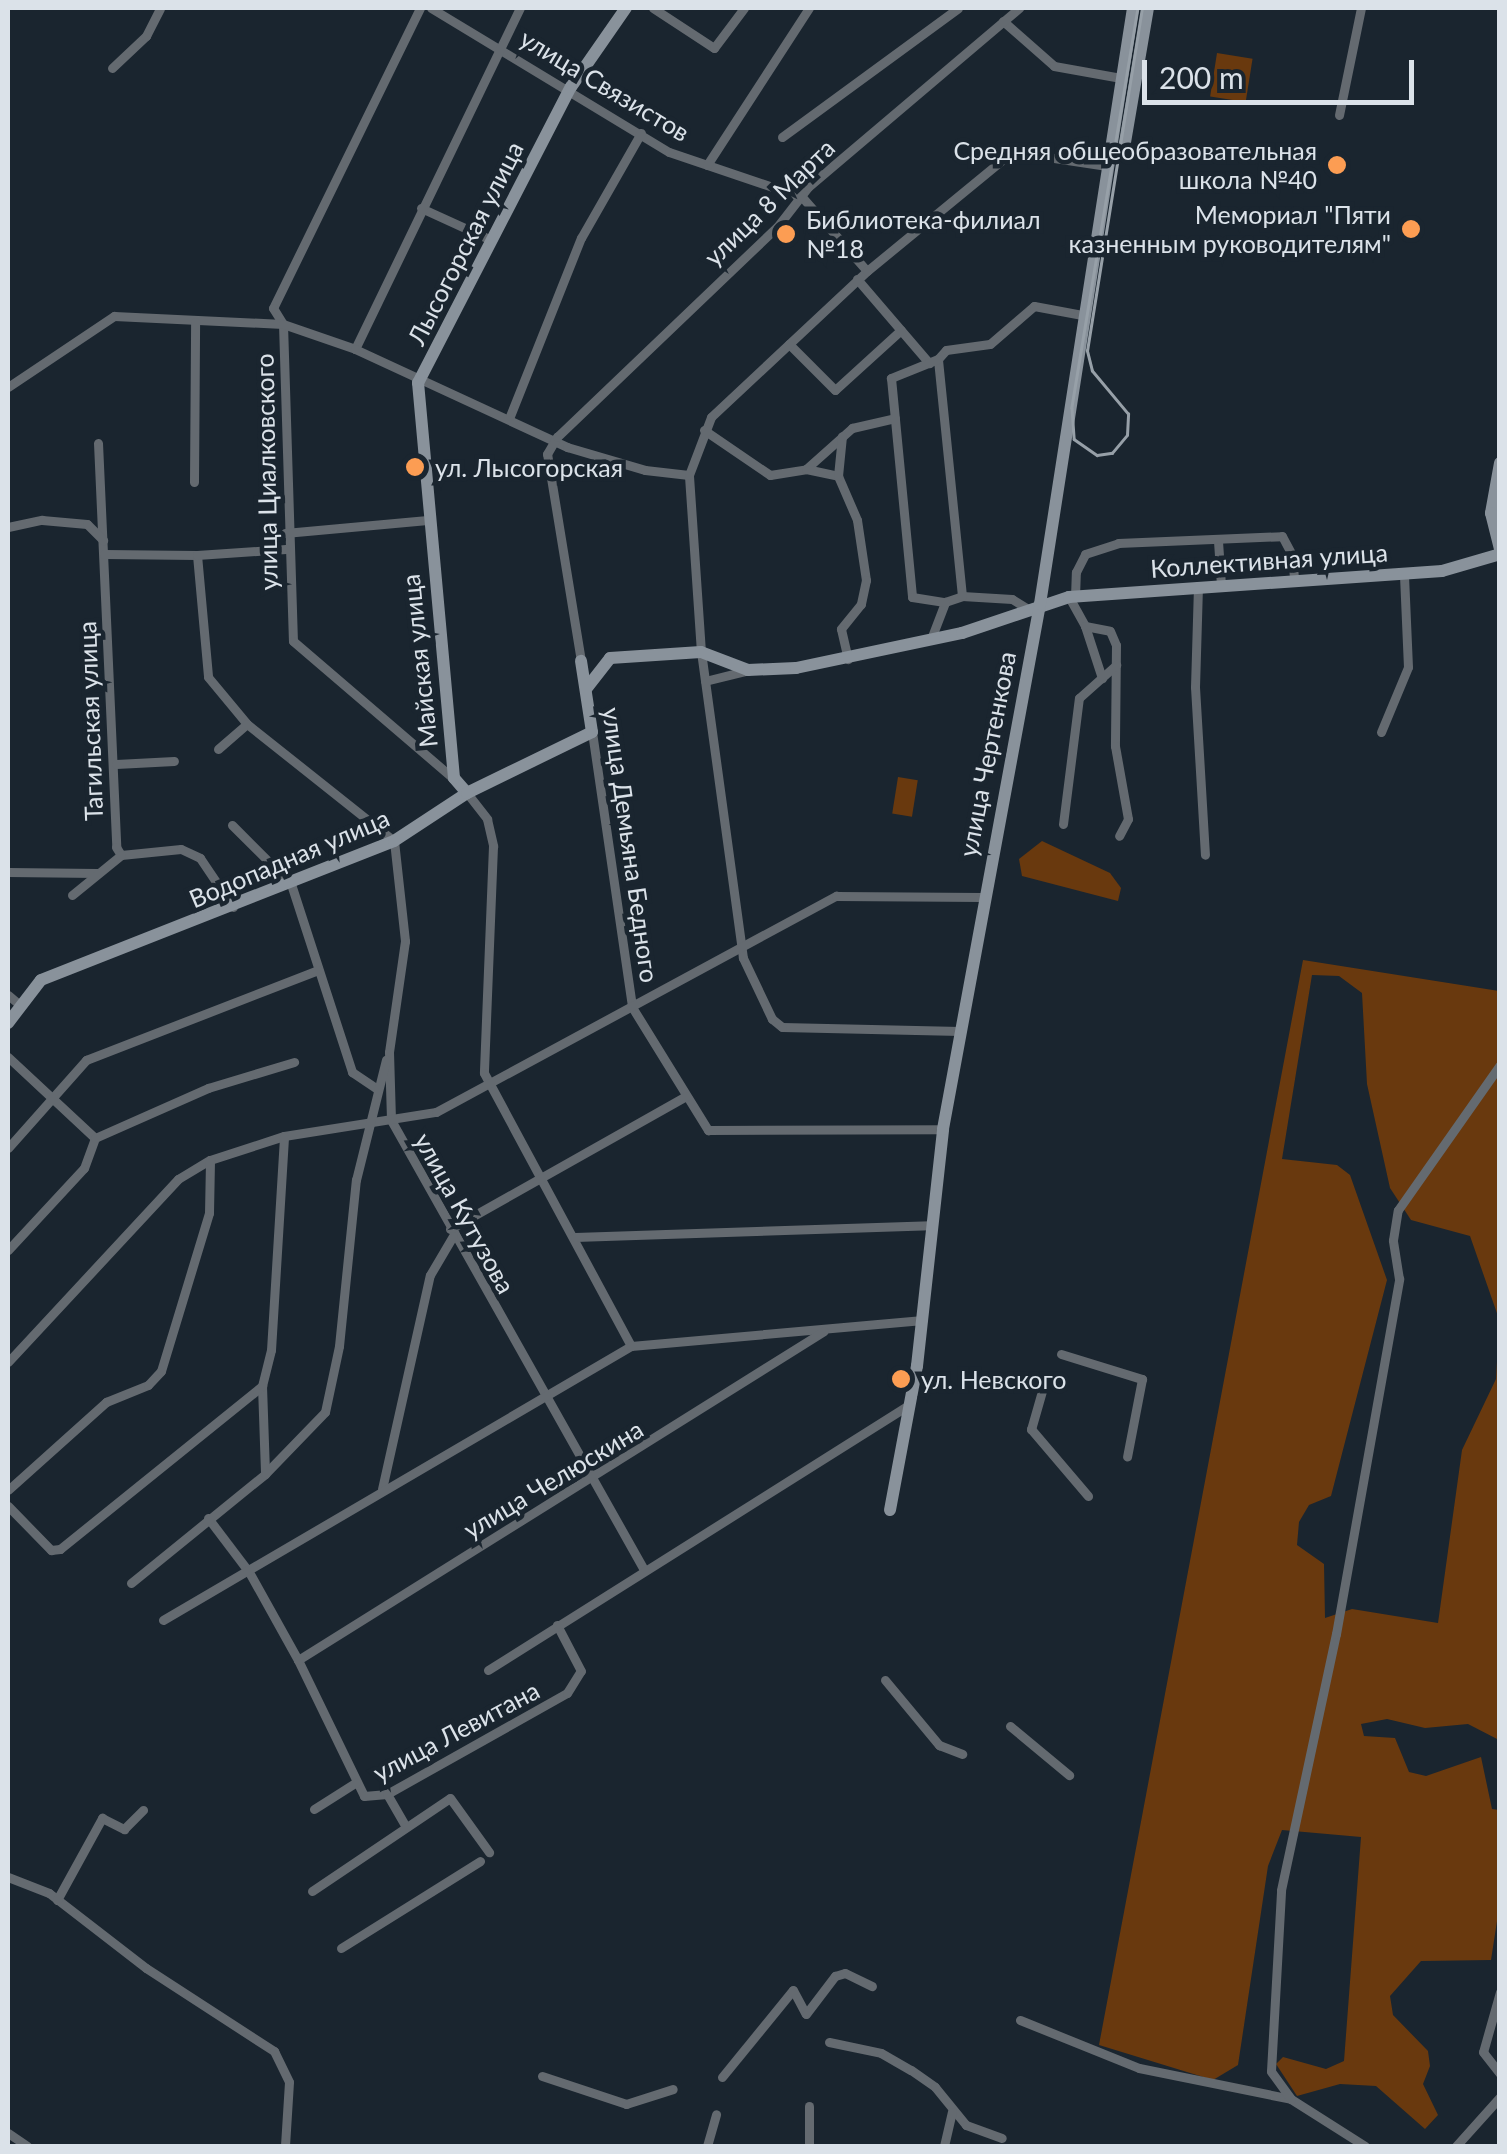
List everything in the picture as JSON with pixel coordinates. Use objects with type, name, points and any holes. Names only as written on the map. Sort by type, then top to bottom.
[{"type":"street","points":[[112,68],[146,36],[160,8]]},
{"type":"street","name":"улица Циалковского","points":[[420,8],[273,308],[283,324],[289,628],[300,652],[454,778]]},
{"type":"street","name":"улица Связистов","points":[[431,8],[571,87],[642,133],[707,166],[802,197]]},
{"type":"street","points":[[355,349],[498,44],[520,8]]},
{"type":"street","name":"Лысогорская улица","points":[[427,520],[418,383],[571,87],[626,8]]},
{"type":"street","points":[[654,8],[714,48],[744,8]]},
{"type":"street","points":[[707,166],[809,8]]},
{"type":"street","points":[[782,137],[958,8]]},
{"type":"street","name":"улица 8 Марта","points":[[557,437],[802,197],[1019,8]]},
{"type":"street","name":"улица Чертенкова","points":[[890,1510],[923,1320],[943,1129],[1133,8]]},
{"type":"street","points":[[1123,154],[1148,8]]},
{"type":"street","points":[[1340,116],[1361,8]]},
{"type":"street","points":[[1003,20],[1054,66],[1121,78]]},
{"type":"street","points":[[510,416],[581,238],[642,133]]},
{"type":"street","points":[[960,1032],[782,1027],[772,1019],[742,945],[701,652],[689,475],[704,430],[789,344],[867,271],[1014,152],[1108,166]]},
{"type":"street","points":[[802,197],[867,271]]},
{"type":"street","points":[[421,208],[489,240]]},
{"type":"street","points":[[858,279],[933,361],[962,596]]},
{"type":"street","points":[[1034,606],[1012,599],[962,596],[945,602],[912,597],[891,378],[933,361],[946,350],[990,344],[1034,306],[1082,314]]},
{"type":"street","points":[[8,387],[114,316],[283,324],[355,349],[418,383],[510,416],[557,437],[567,446],[645,470],[689,475]]},
{"type":"street","points":[[194,482],[195,322]]},
{"type":"street","points":[[789,344],[835,390],[901,330]]},
{"type":"street","points":[[806,469],[852,428],[895,418]]},
{"type":"street","points":[[704,430],[770,475],[806,469],[838,476]]},
{"type":"street","points":[[842,436],[838,476],[857,520],[866,580],[861,604],[841,629],[848,659]]},
{"type":"street","name":"улица Демьяна Бедного","points":[[557,437],[547,454],[632,1007],[708,1130],[943,1129]]},
{"type":"street","name":"Тагильская улица","points":[[98,443],[116,764],[113,825],[121,855],[181,849],[212,868],[233,907]]},
{"type":"street","points":[[1500,463],[1491,512],[1500,552]]},
{"type":"street","points":[[8,527],[42,520],[87,524],[103,540]]},
{"type":"street","points":[[285,533],[354,532],[427,520]]},
{"type":"street","name":"Майская улица","points":[[427,520],[454,778],[468,792]]},
{"type":"street","points":[[1102,678],[1072,597],[1076,572],[1093,548],[1282,536],[1292,555],[1294,580]]},
{"type":"street","points":[[1218,542],[1221,585]]},
{"type":"street","points":[[104,554],[197,555],[286,549]]},
{"type":"street","name":"Коллективная улица","points":[[748,670],[848,659],[1072,597],[1404,574],[1500,552]]},
{"type":"street","points":[[197,555],[202,658],[208,677],[248,724],[394,841]]},
{"type":"street","points":[[1380,732],[1408,666],[1404,574]]},
{"type":"street","points":[[1198,586],[1194,687],[1206,855]]},
{"type":"street","points":[[931,639],[945,602]]},
{"type":"street","points":[[1085,626],[1110,631],[1116,665],[1115,746],[1128,819],[1119,836]]},
{"type":"street","points":[[586,688],[610,658],[701,652],[748,670]]},
{"type":"street","points":[[1063,824],[1080,698],[1116,665]]},
{"type":"street","points":[[705,681],[748,670]]},
{"type":"street","points":[[218,749],[248,724]]},
{"type":"street","name":"Водопадная улица","points":[[8,1023],[41,980],[394,841],[468,792],[592,732]]},
{"type":"street","points":[[116,764],[174,761]]},
{"type":"street","points":[[468,792],[487,819],[494,846],[495,927],[483,1050],[490,1088],[575,1237],[631,1346]]},
{"type":"street","points":[[232,825],[291,884],[352,1072],[377,1089]]},
{"type":"street","name":"улица Кутузова","points":[[394,841],[405,941],[388,1052],[392,1120],[451,1233],[643,1568]]},
{"type":"street","points":[[72,895],[121,855]]},
{"type":"street","points":[[8,872],[96,872]]},
{"type":"street","points":[[8,1362],[178,1179],[210,1160],[284,1136],[436,1112],[490,1088],[836,896],[982,896]]},
{"type":"street","points":[[8,1148],[86,1060],[318,970]]},
{"type":"street","points":[[8,995],[20,1006]]},
{"type":"street","points":[[131,1583],[265,1474],[315,1425],[333,1388],[366,1126],[388,1052]]},
{"type":"street","points":[[8,1057],[95,1138]]},
{"type":"street","points":[[8,1250],[84,1168],[95,1138],[208,1088],[294,1062]]},
{"type":"street","points":[[1291,2099],[1271,2071],[1268,2043],[1281,1890],[1336,1634],[1398,1280],[1392,1240],[1398,1210],[1500,1065]]},
{"type":"street","points":[[382,1488],[430,1276],[451,1233],[539,1178],[686,1096]]},
{"type":"street","points":[[265,1474],[262,1386],[284,1136]]},
{"type":"street","points":[[8,1490],[106,1402],[148,1385],[161,1371],[209,1212],[210,1160]]},
{"type":"street","points":[[575,1237],[930,1225]]},
{"type":"street","points":[[163,1620],[542,1394],[631,1346],[923,1320]]},
{"type":"street","name":"улица Челюскина","points":[[298,1660],[593,1480],[826,1329]]},
{"type":"street","points":[[1061,1354],[1142,1379],[1127,1457]]},
{"type":"street","points":[[8,1506],[51,1550],[60,1549],[262,1386]]},
{"type":"street","points":[[1042,1391],[1031,1429],[1088,1496]]},
{"type":"street","name":"улица Левитана","points":[[488,1670],[643,1568],[908,1406]]},
{"type":"street","name":"улица Левитана","points":[[208,1518],[249,1572],[298,1660],[364,1796],[387,1794],[567,1693],[581,1671],[557,1625]]},
{"type":"street","points":[[885,1680],[939,1745],[962,1754]]},
{"type":"street","points":[[1010,1726],[1070,1775]]},
{"type":"street","points":[[314,1808],[355,1783]]},
{"type":"street","points":[[387,1794],[404,1824]]},
{"type":"street","points":[[312,1891],[404,1824],[450,1798],[489,1852]]},
{"type":"street","points":[[58,1900],[102,1818],[124,1830],[143,1810]]},
{"type":"street","points":[[341,1948],[480,1862]]},
{"type":"street","points":[[8,1878],[58,1900],[146,1968],[274,2051],[289,2082],[286,2146]]},
{"type":"street","points":[[722,2077],[793,1990],[806,2014],[835,1976],[845,1972],[872,1986]]},
{"type":"street","points":[[1500,1992],[1483,2052],[1500,2074]]},
{"type":"street","points":[[1020,2020],[1140,2068],[1291,2099],[1365,2146]]},
{"type":"street","points":[[829,2042],[881,2054],[912,2070],[935,2086],[952,2112],[1002,2138]]},
{"type":"street","points":[[542,2076],[626,2104],[673,2088]]},
{"type":"street","points":[[1456,2146],[1500,2096]]},
{"type":"street","points":[[808,2106],[809,2146]]},
{"type":"street","points":[[944,2146],[952,2112]]},
{"type":"street","points":[[708,2146],[716,2114]]},
{"type":"street","points":[[8,2133],[27,2146]]},
{"type":"shaded area","points":[[1217,53],[1253,59],[1246,102],[1210,96]]},
{"type":"shaded area","points":[[898,777],[918,780],[912,817],[892,814]]},
{"type":"shaded area","points":[[1042,841],[1110,873],[1121,888],[1118,901],[1022,876],[1019,859]]},
{"type":"shaded area","points":[[1303,960],[1499,991],[1499,1319],[1470,1236],[1411,1220],[1390,1188],[1367,1084],[1362,993],[1339,976],[1312,975],[1282,1159],[1337,1165],[1350,1175],[1387,1280],[1331,1496],[1309,1505],[1299,1522],[1297,1545],[1324,1564],[1325,1618],[1352,1609],[1438,1623],[1462,1450],[1496,1379],[1499,1326],[1499,1740],[1468,1724],[1425,1728],[1387,1719],[1361,1724],[1364,1736],[1395,1738],[1409,1772],[1426,1776],[1481,1757],[1492,1809],[1499,1810],[1499,1908],[1491,1960],[1421,1961],[1390,1996],[1393,2015],[1428,2051],[1430,2066],[1423,2084],[1438,2115],[1425,2129],[1376,2086],[1340,2084],[1297,2096],[1276,2064],[1283,2057],[1326,2069],[1344,2061],[1361,1837],[1282,1830],[1268,1866],[1238,2065],[1213,2080],[1099,2045]]},
{"type":"tram line","points":[[1138,8],[1072,408],[1074,439],[1097,455],[1112,453],[1127,435],[1128,414],[1092,371],[1087,351],[1142,8]]},
{"type":"place","name":"Средняя общеобразовательная школа №40","points":[[1337,165]]},
{"type":"place","name":"Мемориал \"Пяти казненным руководителям\"","points":[[1411,229]]},
{"type":"place","name":"Библиотека-филиал №18","points":[[786,234]]},
{"type":"place","name":"ул. Лысогорская","points":[[415,467]]},
{"type":"place","name":"ул. Невского","points":[[901,1379]]}]
